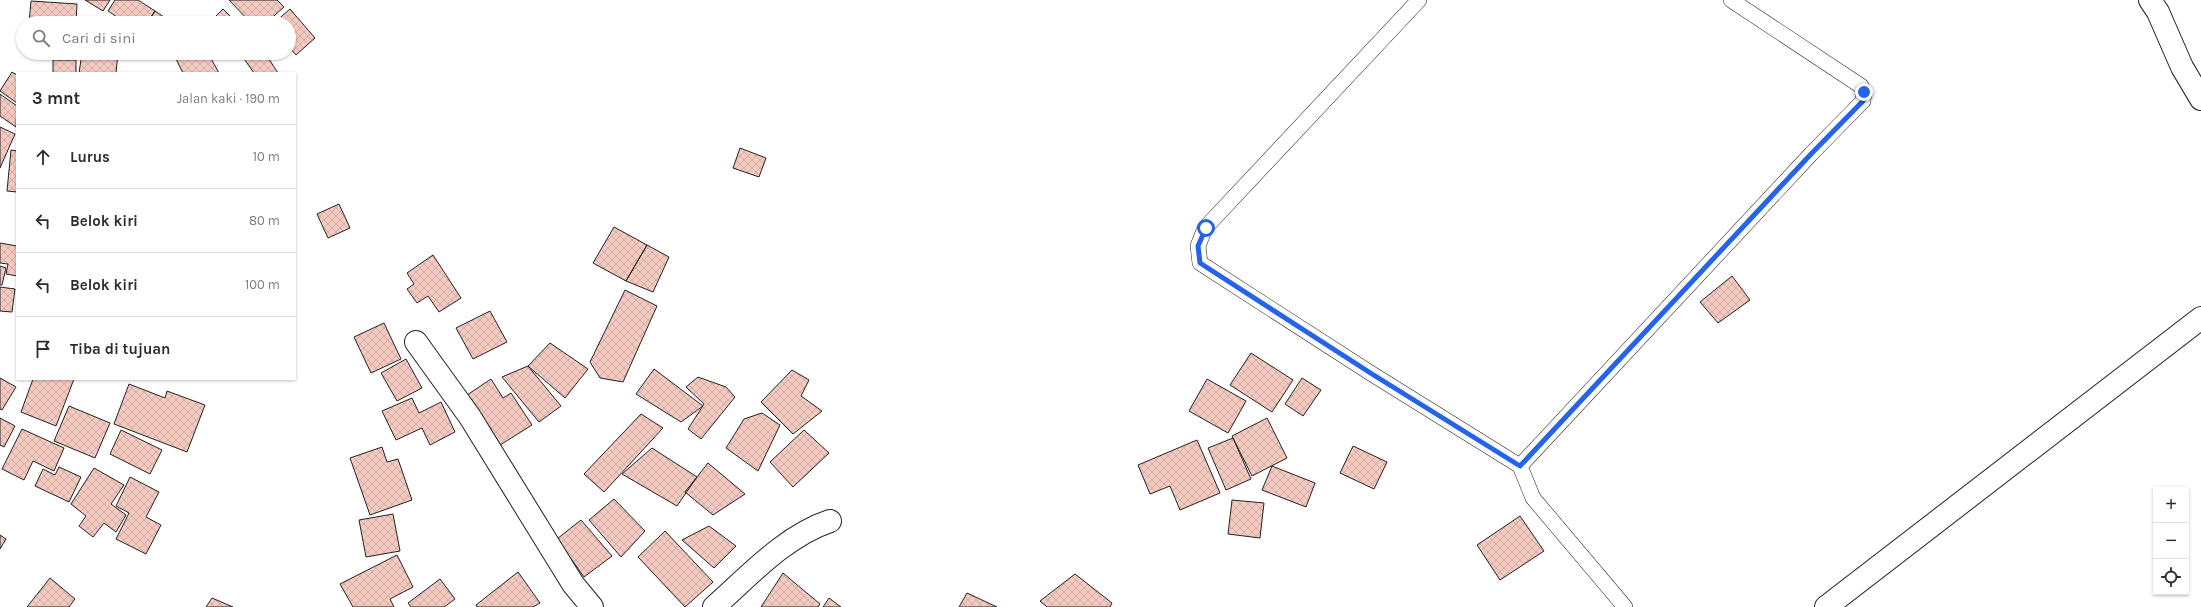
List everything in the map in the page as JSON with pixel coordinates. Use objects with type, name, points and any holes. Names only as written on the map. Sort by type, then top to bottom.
[{"type":"street","points":[[2150,0],[2158,12],[2182,68],[2201,99]]},
{"type":"street","points":[[1826,607],[2201,318]]},
{"type":"street","points":[[416,342],[470,417],[573,584],[592,607]]},
{"type":"street","points":[[714,607],[776,552],[814,526],[830,521]]},
{"type":"lane","points":[[1418,0],[1206,228],[1198,246],[1200,263],[1372,374],[1520,466],[1533,498],[1625,607]]},
{"type":"lane","points":[[1520,466],[1811,154],[1863,101],[1864,92],[1861,86],[1731,0]]},
{"type":"building","points":[[85,0],[110,0],[103,11]]},
{"type":"building","points":[[115,0],[138,0],[155,11],[152,16],[116,16],[108,11]]},
{"type":"building","points":[[229,0],[277,0],[284,7],[274,16],[244,16]]},
{"type":"building","points":[[31,1],[77,4],[76,16],[30,16]]},
{"type":"building","points":[[223,9],[230,16],[216,16]]},
{"type":"building","points":[[290,9],[315,38],[296,55],[296,16],[282,16]]},
{"type":"building","points":[[155,11],[162,16],[152,16]]},
{"type":"building","points":[[53,60],[76,60],[76,72],[53,72]]},
{"type":"building","points":[[81,60],[117,60],[116,72],[79,72]]},
{"type":"building","points":[[176,60],[212,60],[218,72],[182,72]]},
{"type":"building","points":[[245,60],[270,60],[277,72],[253,72]]},
{"type":"building","points":[[12,72],[16,74],[16,102],[0,91]]},
{"type":"building","points":[[0,94],[16,105],[16,127],[0,116]]},
{"type":"building","points":[[0,127],[15,134],[0,168]]},
{"type":"building","points":[[740,148],[766,158],[759,177],[733,168]]},
{"type":"building","points":[[11,150],[16,151],[16,192],[7,191]]},
{"type":"building","points":[[339,204],[350,228],[328,238],[317,214]]},
{"type":"building","points":[[614,227],[647,245],[626,281],[593,263]]},
{"type":"building","points":[[0,243],[16,246],[16,276],[6,274],[8,264],[0,263]]},
{"type":"building","points":[[647,245],[669,257],[653,292],[626,281]]},
{"type":"building","points":[[433,255],[461,298],[439,312],[428,296],[417,303],[407,289],[414,284],[407,273]]},
{"type":"building","points":[[0,266],[6,268],[2,285],[0,285]]},
{"type":"building","points":[[1732,276],[1750,300],[1718,323],[1700,302]]},
{"type":"building","points":[[0,287],[15,289],[12,312],[0,311]]},
{"type":"building","points":[[625,290],[657,306],[623,382],[600,378],[590,362]]},
{"type":"building","points":[[490,311],[507,342],[473,359],[456,328]]},
{"type":"building","points":[[384,323],[401,359],[371,373],[354,337]]},
{"type":"building","points":[[550,343],[588,369],[565,398],[528,366]]},
{"type":"building","points":[[1251,353],[1293,380],[1272,412],[1230,385]]},
{"type":"building","points":[[406,359],[422,388],[397,401],[381,373]]},
{"type":"building","points":[[528,366],[561,406],[539,422],[502,377]]},
{"type":"building","points":[[654,369],[703,406],[681,422],[636,394]]},
{"type":"building","points":[[792,370],[809,380],[801,396],[822,411],[793,434],[761,402]]},
{"type":"building","points":[[698,377],[726,387],[735,397],[701,439],[688,429],[704,404],[686,387]]},
{"type":"building","points":[[0,378],[16,387],[2,410],[0,409]]},
{"type":"building","points":[[1302,378],[1321,390],[1303,416],[1285,404]]},
{"type":"building","points":[[491,379],[503,398],[511,393],[532,425],[497,447],[464,397]]},
{"type":"building","points":[[1207,379],[1246,401],[1228,433],[1189,411]]},
{"type":"building","points":[[33,380],[74,380],[56,426],[21,412]]},
{"type":"building","points":[[129,384],[165,398],[167,391],[205,405],[187,452],[114,424]]},
{"type":"building","points":[[412,398],[419,413],[441,402],[455,432],[430,445],[422,428],[396,440],[382,411]]},
{"type":"building","points":[[69,406],[110,423],[95,458],[54,441]]},
{"type":"building","points":[[762,413],[780,425],[758,471],[726,448],[744,419]]},
{"type":"building","points":[[641,414],[663,428],[604,492],[584,474]]},
{"type":"building","points":[[0,418],[15,426],[4,447],[0,445]]},
{"type":"building","points":[[1267,418],[1287,458],[1252,476],[1232,436]]},
{"type":"building","points":[[22,429],[64,448],[54,471],[33,461],[24,480],[2,469]]},
{"type":"building","points":[[121,430],[162,450],[150,474],[110,454]]},
{"type":"building","points":[[804,430],[829,453],[793,487],[770,462]]},
{"type":"building","points":[[1233,438],[1251,479],[1226,490],[1208,448]]},
{"type":"building","points":[[1197,440],[1220,493],[1180,510],[1170,486],[1150,494],[1138,465]]},
{"type":"building","points":[[1353,446],[1387,462],[1374,489],[1340,473]]},
{"type":"building","points":[[382,447],[387,462],[398,459],[412,500],[370,515],[350,458]]},
{"type":"building","points":[[652,448],[697,477],[677,506],[622,474]]},
{"type":"building","points":[[708,463],[745,494],[713,515],[685,492]]},
{"type":"building","points":[[1272,466],[1315,483],[1306,507],[1262,490]]},
{"type":"building","points":[[59,467],[81,477],[69,502],[35,486],[43,469],[55,475]]},
{"type":"building","points":[[94,468],[124,485],[111,504],[126,515],[116,532],[104,523],[93,537],[79,526],[86,516],[71,504]]},
{"type":"building","points":[[130,477],[159,492],[146,517],[161,525],[146,554],[116,539],[129,513],[116,506]]},
{"type":"building","points":[[614,499],[645,531],[621,557],[589,520]]},
{"type":"building","points":[[1232,500],[1264,503],[1260,538],[1228,534]]},
{"type":"building","points":[[393,514],[400,551],[366,557],[359,520]]},
{"type":"building","points":[[1520,516],[1544,551],[1500,580],[1477,545]]},
{"type":"building","points":[[581,520],[612,556],[584,577],[557,539]]},
{"type":"building","points":[[709,526],[736,546],[714,568],[682,540]]},
{"type":"building","points":[[665,531],[713,582],[685,607],[638,557]]},
{"type":"building","points":[[0,535],[6,539],[0,549]]},
{"type":"building","points":[[397,555],[413,587],[390,599],[394,607],[353,607],[340,584]]},
{"type":"building","points":[[518,572],[540,603],[533,607],[477,607],[476,605]]},
{"type":"building","points":[[783,573],[820,604],[818,607],[761,607]]},
{"type":"building","points":[[1075,574],[1112,603],[1110,607],[1047,607],[1040,601]]},
{"type":"building","points":[[50,578],[75,599],[69,607],[27,607]]},
{"type":"building","points":[[440,579],[455,599],[444,607],[411,607],[408,603]]},
{"type":"building","points":[[967,593],[997,607],[959,607]]},
{"type":"building","points":[[212,598],[233,607],[206,607]]},
{"type":"building","points":[[829,598],[841,607],[823,607]]},
{"type":"route","points":[[1206,228],[1198,246],[1200,263],[1372,374],[1520,466],[1811,154],[1863,101],[1864,92]]}]
